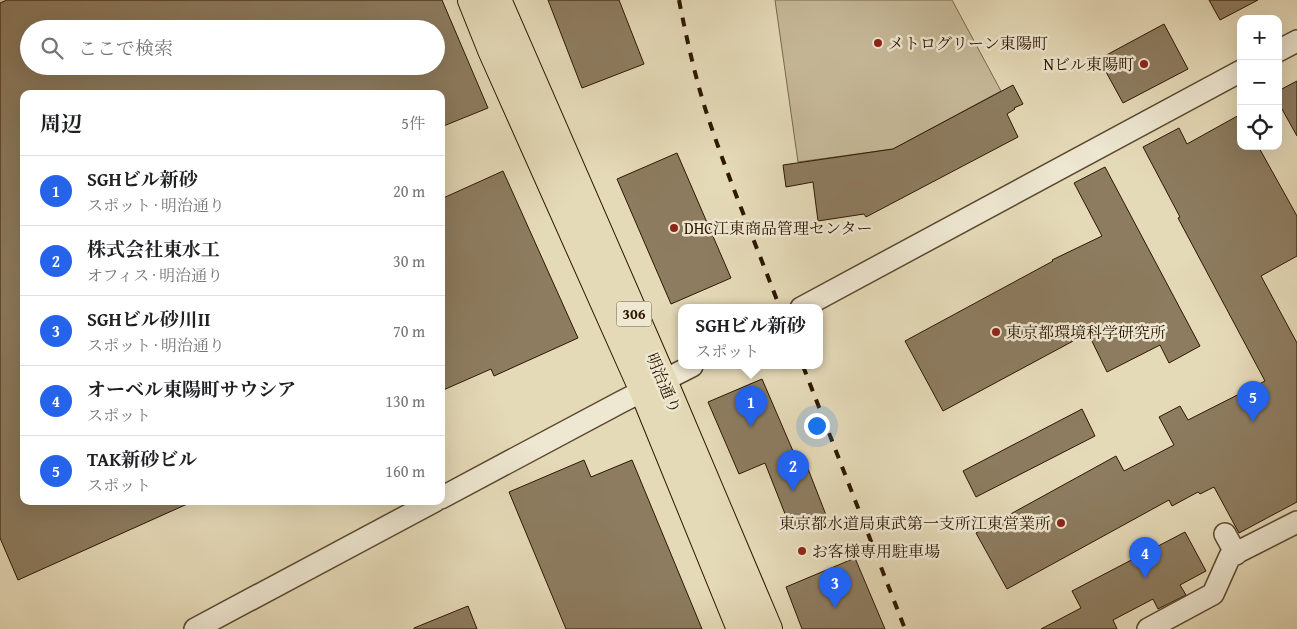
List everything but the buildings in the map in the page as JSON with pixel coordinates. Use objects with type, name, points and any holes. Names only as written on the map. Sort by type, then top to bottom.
[{"type":"main road","name":"明治通り","points":[[472,0],[492,50],[654,386],[768,629]]},
{"type":"main road","name":"明治通り","points":[[497,0],[654,386],[741,629]]},
{"type":"street","points":[[1282,49],[1297,41]]},
{"type":"street","points":[[808,304],[1237,73]]},
{"type":"street","points":[[445,496],[686,369]]},
{"type":"street","points":[[195,629],[428,505]]},
{"type":"street","points":[[1148,629],[1213,594],[1230,556],[1297,522]]},
{"type":"street","points":[[1225,534],[1236,554]]},
{"type":"shaded area","name":"メトログリーン東陽町","points":[[775,0],[952,0],[1001,91],[893,149],[798,162]]},
{"type":"railway","points":[[679,0],[690,54],[705,108],[778,304]]},
{"type":"railway","points":[[804,369],[905,629]]},
{"type":"place","name":"メトログリーン東陽町","points":[[878,43]]},
{"type":"place","name":"Nビル東陽町","points":[[1144,64]]},
{"type":"place","name":"DHC江東商品管理センター","points":[[674,228]]},
{"type":"place","name":"東京都環境科学研究所","points":[[996,332]]},
{"type":"place","name":"TAK新砂ビル","points":[[1253,422]]},
{"type":"place","name":"SGHビル新砂","points":[[751,427]]},
{"type":"place","name":"株式会社東水工","points":[[793,491]]},
{"type":"place","name":"東京都水道局東武第一支所江東営業所","points":[[1061,523]]},
{"type":"place","name":"お客様専用駐車場","points":[[802,551]]},
{"type":"place","name":"オーベル東陽町サウシア","points":[[1145,578]]},
{"type":"place","name":"SGHビル砂川Ⅱ","points":[[835,608]]}]
